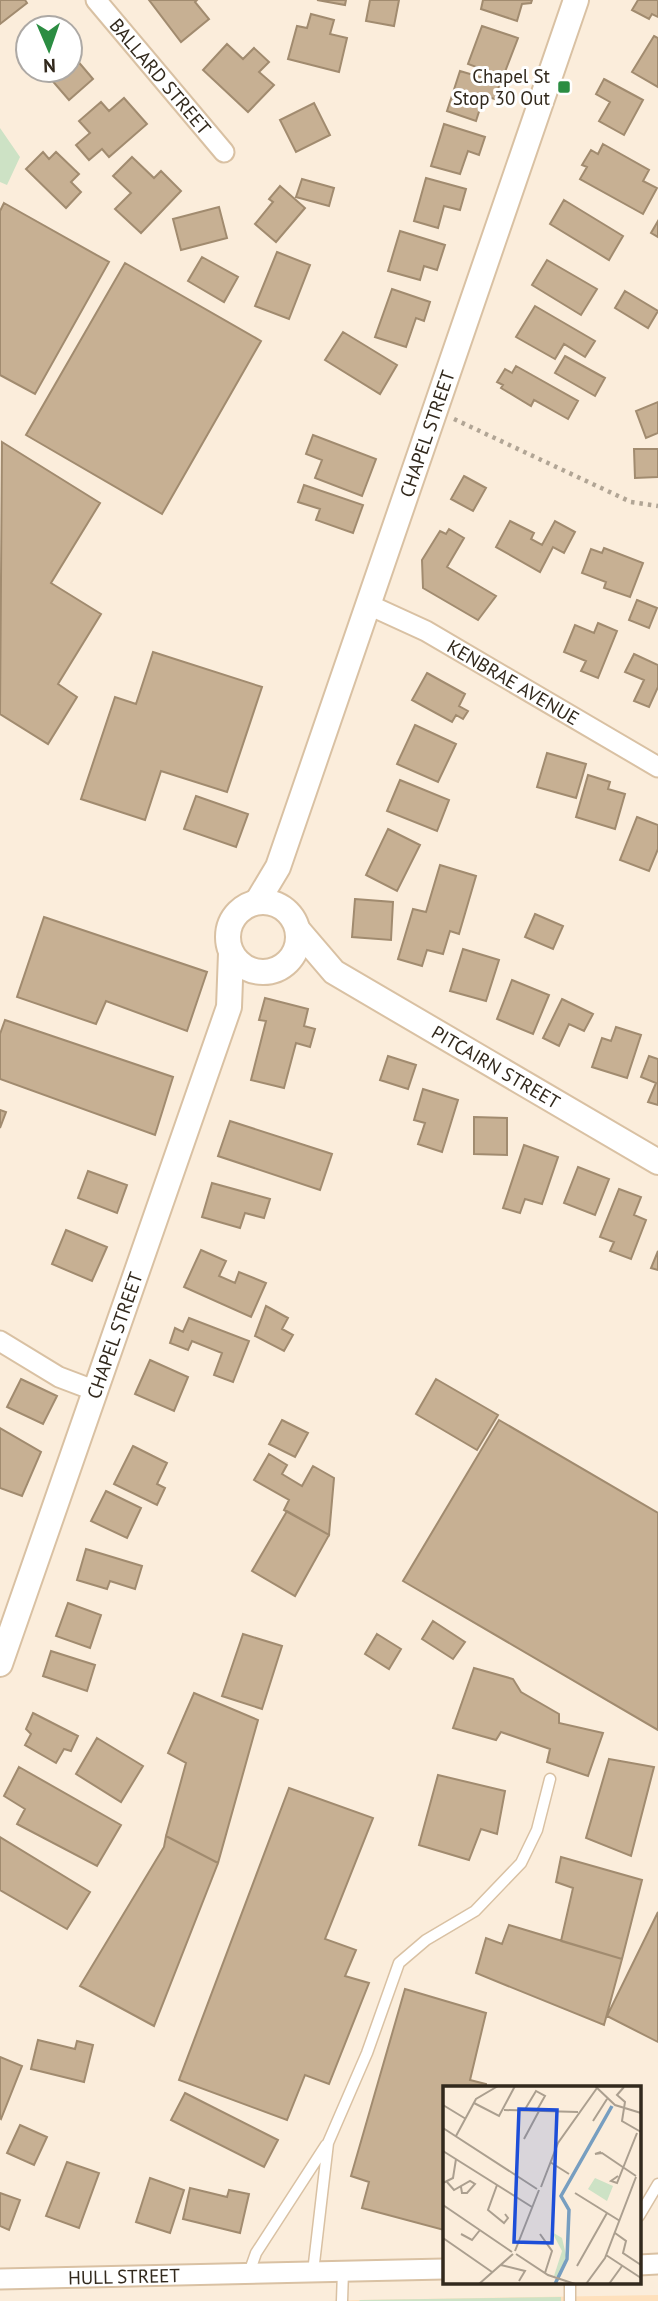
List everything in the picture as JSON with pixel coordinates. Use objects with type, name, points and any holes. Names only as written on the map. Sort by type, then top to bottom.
[{"type":"street","name":"BALLARD STREET","points":[[96,0],[224,152]]},
{"type":"street","name":"CHAPEL STREET","points":[[257,902],[278,867],[576,0]]},
{"type":"street","name":"KENBRAE AVENUE","points":[[367,604],[426,631],[658,767]]},
{"type":"street","points":[[278,867],[293,921],[295,952],[274,970],[247,968],[231,953],[228,942],[231,921],[247,905],[257,902],[279,905],[293,921]]},
{"type":"street","name":"PITCAIRN STREET","points":[[293,921],[334,972],[658,1162]]},
{"type":"street","name":"CHAPEL STREET","points":[[0,1664],[229,1007],[231,953]]},
{"type":"street","name":"CHAPEL STREET","points":[[229,1007],[274,970]]},
{"type":"street","name":"PITCAIRN STREET","points":[[274,970],[334,972]]},
{"type":"street","points":[[0,1341],[59,1377],[96,1391]]},
{"type":"street","points":[[640,2265],[658,2264]]},
{"type":"street","name":"HULL STREET","points":[[0,2279],[443,2269]]},
{"type":"lane","points":[[249,2273],[256,2253],[328,2143],[367,2053],[399,1964],[426,1941],[475,1911],[521,1863],[537,1830],[550,1779]]},
{"type":"lane","points":[[313,2272],[328,2143]]},
{"type":"lane","points":[[640,2214],[658,2184]]},
{"type":"lane","points":[[342,2301],[343,2271]]},
{"type":"path","points":[[433,410],[631,502],[658,506]]},
{"type":"shaded area","points":[[658,2295],[658,2301],[328,2301],[360,2300]]},
{"type":"green space","points":[[0,128],[20,157],[7,185],[0,182]]},
{"type":"green space","points":[[561,2297],[561,2301],[359,2301],[360,2300]]},
{"type":"building","points":[[0,0],[25,0],[27,3],[0,24]]},
{"type":"building","points":[[149,0],[197,0],[195,2],[209,19],[181,42]]},
{"type":"building","points":[[317,0],[346,0],[345,5]]},
{"type":"building","points":[[370,0],[399,0],[394,26],[366,21]]},
{"type":"building","points":[[483,0],[532,0],[531,3],[522,4],[517,21],[481,9]]},
{"type":"building","points":[[638,0],[658,0],[658,17],[652,14],[649,19],[632,10]]},
{"type":"building","points":[[311,14],[334,20],[330,34],[347,38],[339,72],[288,59],[297,26],[307,28]]},
{"type":"building","points":[[482,26],[518,38],[503,77],[468,64]]},
{"type":"building","points":[[654,36],[658,38],[658,87],[632,72]]},
{"type":"building","points":[[227,44],[243,59],[254,48],[269,62],[259,72],[274,85],[248,112],[203,70]]},
{"type":"building","points":[[84,68],[93,79],[69,100],[55,84],[84,84]]},
{"type":"building","points":[[460,71],[500,83],[495,99],[484,96],[476,121],[447,111]]},
{"type":"building","points":[[604,79],[643,100],[624,135],[599,121],[610,102],[596,94]]},
{"type":"building","points":[[124,98],[147,124],[109,157],[102,149],[89,160],[76,145],[90,133],[79,121],[101,102],[109,111]]},
{"type":"building","points":[[314,103],[330,135],[296,152],[280,120]]},
{"type":"building","points":[[444,124],[485,137],[479,155],[468,151],[460,174],[431,166]]},
{"type":"building","points":[[603,144],[649,170],[643,181],[657,188],[643,214],[580,179],[587,167],[582,165],[591,150],[598,154]]},
{"type":"building","points":[[43,152],[49,159],[56,152],[79,174],[71,182],[81,192],[66,208],[26,169]]},
{"type":"building","points":[[132,157],[154,178],[161,171],[181,191],[141,233],[115,209],[131,193],[113,176]]},
{"type":"building","points":[[426,178],[466,189],[460,210],[444,206],[438,228],[414,221]]},
{"type":"building","points":[[302,179],[334,188],[329,206],[296,197]]},
{"type":"building","points":[[280,186],[305,208],[276,242],[255,224],[273,202],[269,199]]},
{"type":"building","points":[[564,200],[623,236],[609,260],[550,224]]},
{"type":"building","points":[[4,203],[109,262],[35,394],[0,375],[0,211]]},
{"type":"building","points":[[219,207],[227,238],[181,250],[173,219]]},
{"type":"building","points":[[658,221],[658,237],[651,233]]},
{"type":"building","points":[[400,231],[445,245],[437,270],[424,266],[420,280],[388,271]]},
{"type":"building","points":[[277,252],[310,265],[289,319],[255,306]]},
{"type":"building","points":[[202,257],[238,277],[224,302],[188,281]]},
{"type":"building","points":[[547,260],[597,289],[581,315],[532,285]]},
{"type":"building","points":[[125,263],[261,341],[162,514],[26,435]]},
{"type":"building","points":[[392,289],[430,302],[424,321],[416,318],[406,347],[375,337]]},
{"type":"building","points":[[625,291],[658,311],[648,328],[615,308]]},
{"type":"building","points":[[535,306],[595,341],[585,357],[564,344],[555,359],[516,337]]},
{"type":"building","points":[[343,332],[397,365],[380,394],[325,360]]},
{"type":"building","points":[[565,356],[605,378],[595,396],[555,373]]},
{"type":"building","points":[[516,366],[578,401],[568,419],[534,400],[531,406],[501,388],[503,385],[497,382],[505,369],[512,373]]},
{"type":"building","points":[[658,402],[658,433],[646,438],[636,411]]},
{"type":"building","points":[[313,435],[376,459],[362,496],[315,478],[322,460],[306,454]]},
{"type":"building","points":[[2,442],[100,503],[51,583],[101,614],[58,684],[77,697],[48,744],[0,714]]},
{"type":"building","points":[[634,449],[658,449],[658,477],[635,478]]},
{"type":"building","points":[[464,476],[486,488],[473,511],[451,499]]},
{"type":"building","points":[[304,485],[363,505],[353,533],[316,520],[320,509],[298,502]]},
{"type":"building","points":[[510,521],[534,533],[531,539],[542,545],[555,521],[575,532],[564,553],[553,547],[540,572],[496,547]]},
{"type":"building","points":[[449,529],[464,538],[447,567],[496,596],[478,620],[423,588],[422,560],[440,531],[446,534]]},
{"type":"building","points":[[604,548],[643,563],[630,597],[604,588],[606,582],[582,573],[591,549],[602,553]]},
{"type":"building","points":[[637,600],[657,608],[649,628],[629,620]]},
{"type":"building","points":[[598,623],[617,631],[598,678],[581,671],[586,661],[564,652],[575,625],[594,633]]},
{"type":"building","points":[[153,652],[262,687],[227,792],[161,771],[145,820],[81,799],[115,697],[136,704]]},
{"type":"building","points":[[634,654],[658,665],[658,687],[649,707],[634,701],[644,680],[625,672]]},
{"type":"building","points":[[427,673],[465,694],[459,706],[468,711],[463,719],[456,715],[452,722],[412,700]]},
{"type":"building","points":[[415,725],[456,744],[438,782],[397,764]]},
{"type":"building","points":[[547,753],[586,764],[576,798],[537,787]]},
{"type":"building","points":[[588,775],[610,782],[608,789],[625,794],[615,829],[576,817]]},
{"type":"building","points":[[400,780],[449,800],[437,831],[387,811]]},
{"type":"building","points":[[196,796],[248,814],[236,847],[184,829]]},
{"type":"building","points":[[637,817],[658,825],[658,849],[649,871],[620,860]]},
{"type":"building","points":[[388,829],[420,845],[397,891],[366,875]]},
{"type":"building","points":[[440,865],[476,876],[459,934],[450,931],[443,954],[427,950],[422,966],[398,959],[413,909],[426,912]]},
{"type":"building","points":[[355,899],[393,902],[391,940],[352,937]]},
{"type":"building","points":[[535,914],[563,926],[553,949],[525,937]]},
{"type":"building","points":[[44,917],[207,972],[187,1031],[106,1001],[96,1024],[17,997]]},
{"type":"building","points":[[463,949],[499,960],[486,1001],[450,991]]},
{"type":"building","points":[[512,980],[549,995],[533,1034],[497,1019]]},
{"type":"building","points":[[265,998],[308,1009],[304,1026],[315,1029],[310,1047],[296,1043],[284,1088],[251,1080],[266,1021],[259,1020]]},
{"type":"building","points":[[562,999],[593,1014],[584,1031],[569,1024],[559,1046],[543,1038]]},
{"type":"building","points":[[5,1020],[173,1077],[155,1135],[0,1079],[0,1034]]},
{"type":"building","points":[[616,1027],[641,1035],[627,1078],[592,1067],[602,1038],[611,1041]]},
{"type":"building","points":[[388,1056],[416,1065],[408,1089],[380,1080]]},
{"type":"building","points":[[649,1056],[658,1059],[658,1105],[648,1102],[656,1083],[641,1077]]},
{"type":"building","points":[[423,1089],[458,1100],[442,1152],[418,1144],[425,1123],[414,1120]]},
{"type":"building","points":[[0,1110],[6,1112],[0,1128]]},
{"type":"building","points":[[474,1117],[507,1118],[507,1155],[474,1154]]},
{"type":"building","points":[[230,1121],[332,1154],[320,1190],[218,1156]]},
{"type":"building","points":[[524,1145],[558,1157],[542,1204],[525,1199],[520,1213],[503,1208]]},
{"type":"building","points":[[578,1167],[609,1179],[595,1215],[564,1203]]},
{"type":"building","points":[[88,1171],[127,1185],[117,1213],[78,1198]]},
{"type":"building","points":[[212,1183],[270,1199],[264,1218],[245,1213],[240,1228],[202,1217]]},
{"type":"building","points":[[619,1189],[641,1197],[634,1215],[646,1220],[631,1259],[610,1251],[614,1242],[600,1237]]},
{"type":"building","points":[[66,1230],[107,1247],[92,1281],[52,1264]]},
{"type":"building","points":[[201,1250],[226,1261],[219,1276],[235,1283],[239,1272],[266,1283],[251,1317],[184,1287]]},
{"type":"building","points":[[658,1251],[658,1270],[651,1268]]},
{"type":"building","points":[[266,1306],[288,1318],[282,1329],[293,1335],[284,1351],[255,1336]]},
{"type":"building","points":[[189,1318],[249,1341],[233,1382],[214,1375],[222,1353],[192,1341],[188,1350],[170,1343],[175,1328],[183,1332]]},
{"type":"building","points":[[150,1360],[188,1377],[174,1411],[135,1394]]},
{"type":"building","points":[[21,1379],[57,1396],[43,1424],[7,1407]]},
{"type":"building","points":[[436,1379],[498,1415],[477,1450],[416,1414]]},
{"type":"building","points":[[282,1420],[308,1433],[295,1457],[269,1444]]},
{"type":"building","points":[[499,1420],[658,1513],[658,1730],[403,1581]]},
{"type":"building","points":[[0,1428],[41,1452],[22,1496],[0,1488]]},
{"type":"building","points":[[133,1446],[167,1463],[157,1484],[165,1488],[157,1505],[114,1484]]},
{"type":"building","points":[[269,1454],[287,1465],[282,1474],[302,1486],[313,1466],[334,1478],[329,1535],[284,1510],[289,1500],[254,1480]]},
{"type":"building","points":[[106,1491],[141,1508],[127,1538],[91,1521]]},
{"type":"building","points":[[287,1511],[329,1535],[295,1596],[252,1571]]},
{"type":"building","points":[[86,1549],[142,1566],[135,1589],[110,1581],[107,1589],[77,1580]]},
{"type":"building","points":[[68,1603],[101,1615],[90,1648],[56,1636]]},
{"type":"building","points":[[433,1621],[465,1642],[453,1659],[422,1639]]},
{"type":"building","points":[[243,1634],[282,1646],[262,1709],[222,1696]]},
{"type":"building","points":[[377,1634],[401,1649],[389,1669],[365,1654]]},
{"type":"building","points":[[51,1651],[95,1665],[87,1691],[43,1676]]},
{"type":"building","points":[[474,1668],[513,1679],[521,1692],[559,1714],[559,1723],[603,1733],[588,1776],[547,1762],[550,1749],[501,1732],[496,1740],[453,1728]]},
{"type":"building","points":[[194,1693],[258,1720],[218,1863],[166,1836],[186,1763],[168,1753]]},
{"type":"building","points":[[33,1713],[78,1736],[71,1751],[64,1749],[56,1763],[25,1745],[31,1734],[26,1729]]},
{"type":"building","points":[[97,1738],[143,1766],[121,1802],[76,1774]]},
{"type":"building","points":[[609,1759],[654,1767],[631,1856],[586,1838]]},
{"type":"building","points":[[19,1767],[121,1825],[97,1866],[17,1824],[25,1809],[4,1796]]},
{"type":"building","points":[[438,1775],[505,1791],[497,1834],[481,1829],[469,1860],[419,1845]]},
{"type":"building","points":[[289,1788],[373,1818],[325,1939],[356,1950],[345,1976],[369,1983],[329,2084],[305,2075],[287,2120],[179,2080]]},
{"type":"building","points":[[166,1836],[218,1863],[154,2026],[80,1986],[164,1847]]},
{"type":"building","points":[[0,1837],[90,1892],[67,1929],[0,1890]]},
{"type":"building","points":[[561,1857],[642,1880],[622,1959],[561,1941],[573,1888],[556,1882]]},
{"type":"building","points":[[658,1912],[658,2042],[607,2016]]},
{"type":"building","points":[[509,1925],[622,1959],[604,2025],[476,1973],[486,1938],[502,1944]]},
{"type":"building","points":[[405,1989],[486,2013],[470,2080],[486,2086],[443,2086],[443,2230],[362,2208],[369,2182],[351,2176]]},
{"type":"building","points":[[38,2040],[75,2049],[77,2041],[93,2045],[84,2082],[31,2069]]},
{"type":"building","points":[[0,2057],[22,2066],[1,2119],[0,2118]]},
{"type":"building","points":[[185,2093],[278,2140],[264,2167],[171,2120]]},
{"type":"building","points":[[20,2125],[47,2137],[34,2165],[7,2153]]},
{"type":"building","points":[[67,2162],[99,2173],[79,2228],[46,2216]]},
{"type":"building","points":[[150,2178],[184,2190],[170,2233],[136,2222]]},
{"type":"building","points":[[190,2188],[227,2197],[229,2190],[249,2194],[240,2233],[183,2219]]},
{"type":"building","points":[[0,2193],[20,2200],[9,2230],[0,2226]]},
{"type":"place","name":"Chapel St Stop 30 Out","points":[[564,87]]}]
